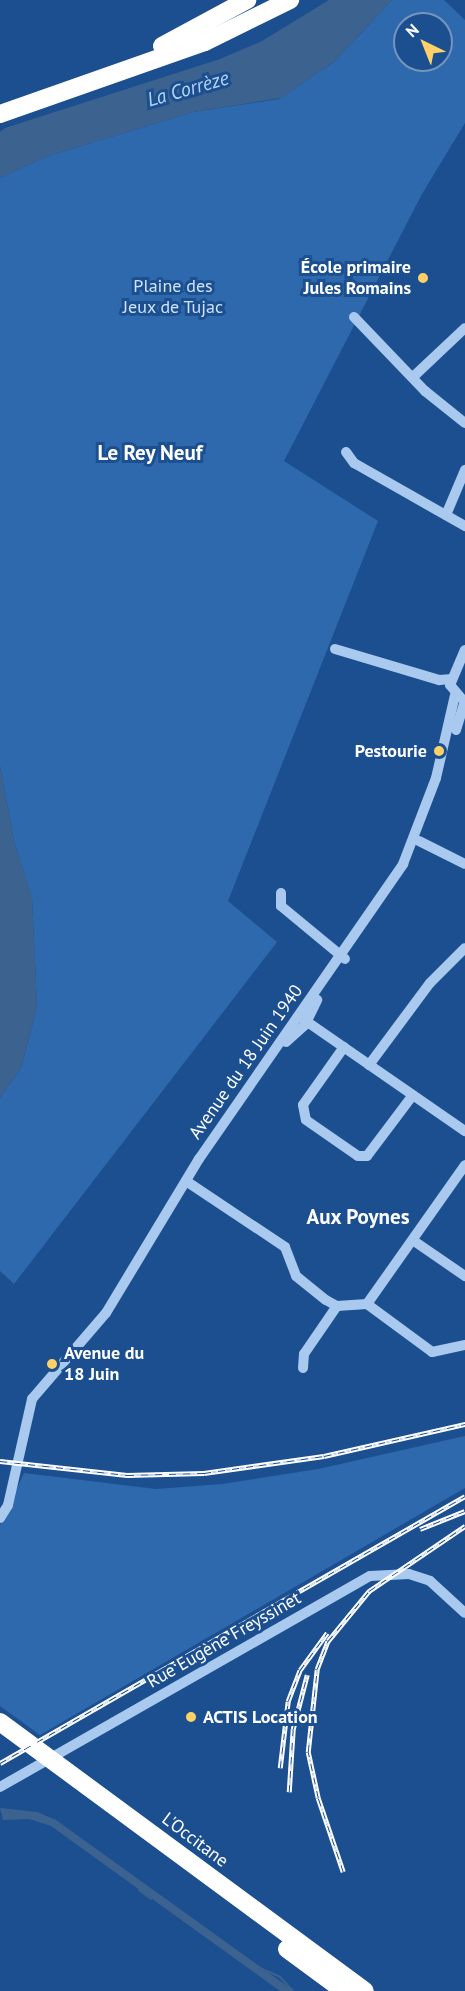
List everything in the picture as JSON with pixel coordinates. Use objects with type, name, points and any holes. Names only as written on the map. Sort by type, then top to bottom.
[{"type":"highway","points":[[0,102],[168,44],[247,0]]},
{"type":"highway","points":[[0,114],[205,42],[290,0]]},
{"type":"highway","name":"L'Occitane","points":[[0,1722],[8,1736],[365,1991]]},
{"type":"highway","name":"L'Occitane","points":[[64,1775],[344,1991]]},
{"type":"street","points":[[354,317],[413,377],[465,423]]},
{"type":"street","points":[[413,377],[463,335]]},
{"type":"street","points":[[346,452],[354,464],[465,526]]},
{"type":"street","points":[[446,515],[465,470]]},
{"type":"street","points":[[335,649],[458,687]]},
{"type":"street","name":"Avenue du 18 Juin 1940","points":[[343,958],[409,861],[435,806],[465,650]]},
{"type":"street","name":"Avenue du 18 Juin 1940","points":[[188,1182],[280,1050],[304,1020],[405,860],[436,778],[458,687]]},
{"type":"street","points":[[419,841],[465,864]]},
{"type":"street","points":[[281,894],[281,906],[343,958]]},
{"type":"street","points":[[369,1065],[430,983],[464,951]]},
{"type":"street","points":[[304,1020],[465,1131]]},
{"type":"street","name":"Avenue du 18 Juin 1940","points":[[0,1518],[8,1500],[27,1410],[40,1388],[106,1313],[253,1079],[304,1020]]},
{"type":"street","points":[[344,1047],[303,1105],[306,1120],[358,1156],[367,1156],[412,1095]]},
{"type":"street","points":[[367,1304],[463,1172]]},
{"type":"street","points":[[188,1182],[285,1247],[300,1281],[337,1306],[367,1304],[432,1352],[465,1345]]},
{"type":"street","points":[[414,1241],[465,1276]]},
{"type":"street","points":[[303,1368],[304,1354],[337,1306]]},
{"type":"street","points":[[0,1509],[8,1500]]},
{"type":"street","name":"Rue Eugène Freyssinet","points":[[0,1787],[370,1576],[409,1574],[430,1581],[465,1613]]},
{"type":"green space","name":"Plaine des Jeux de Tujac","points":[[392,0],[444,0],[465,20],[465,123],[422,194],[284,461],[378,521],[228,901],[277,942],[14,1284],[0,1271],[0,1098],[21,1068],[37,1007],[32,898],[14,841],[0,766],[0,178],[48,156],[193,112],[279,99],[335,61]]},
{"type":"green space","points":[[465,1436],[465,1488],[40,1735],[0,1706],[0,1525],[24,1473],[156,1489],[222,1484],[318,1469]]},
{"type":"water","name":"La Corrèze","points":[[329,0],[392,0],[335,61],[281,98],[193,112],[48,156],[0,178],[0,132],[5,128],[220,59],[262,41]]},
{"type":"water","points":[[0,766],[14,841],[32,897],[37,1007],[21,1068],[0,1098]]},
{"type":"water","points":[[0,1808],[37,1812],[56,1820],[294,1991],[280,1991],[51,1826],[29,1819],[3,1820]]},
{"type":"waterway","points":[[139,1890],[151,1899]]},
{"type":"waterway","points":[[260,1968],[280,1977],[293,1991]]},
{"type":"railway","points":[[0,1461],[127,1475],[204,1473],[324,1456],[465,1424]]},
{"type":"railway","points":[[0,1763],[465,1496]]},
{"type":"railway","points":[[420,1529],[465,1511]]},
{"type":"railway","points":[[343,1872],[318,1798],[308,1752],[317,1669],[328,1641],[369,1591],[465,1526]]},
{"type":"railway","points":[[280,1768],[288,1701],[300,1670],[327,1633]]},
{"type":"railway","points":[[289,1792],[293,1729],[307,1675]]},
{"type":"place","name":"École primaire Jules Romains","points":[[423,278]]},
{"type":"place","name":"Pestourie","points":[[439,751]]},
{"type":"place","name":"Avenue du 18 Juin","points":[[52,1364]]},
{"type":"place","name":"ACTIS Location","points":[[191,1717]]},
{"type":"district","name":"Le Rey Neuf","points":[[150,453]]},
{"type":"district","name":"Aux Poynes","points":[[358,1217]]}]
